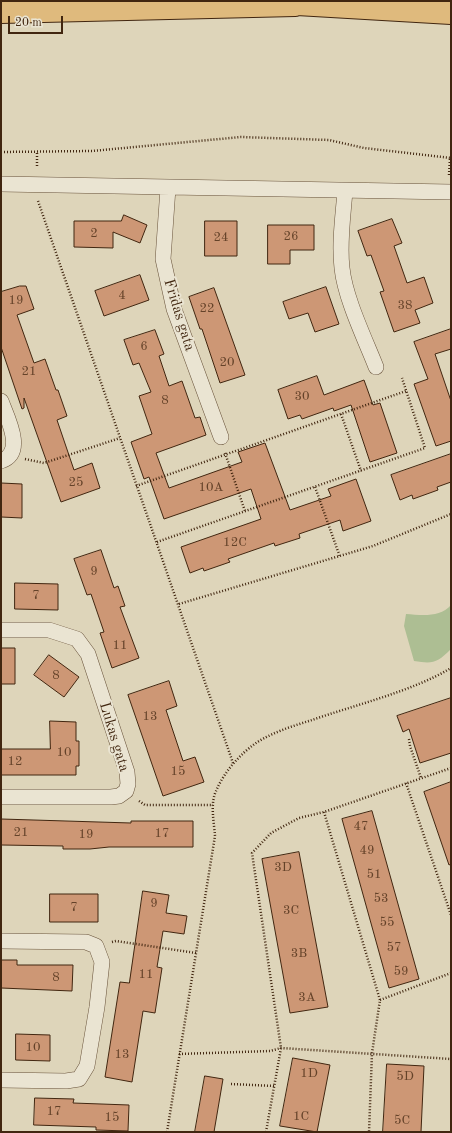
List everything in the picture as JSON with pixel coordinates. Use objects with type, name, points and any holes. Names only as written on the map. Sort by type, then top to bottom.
[{"type":"main road","points":[[257,1],[295,5],[451,13]]},
{"type":"main road","points":[[1,12],[295,5]]},
{"type":"street","points":[[1,184],[451,192]]},
{"type":"street","name":"Fridas gata","points":[[168,188],[163,259],[174,309],[221,437]]},
{"type":"street","points":[[345,191],[342,229],[342,269],[353,309],[376,367]]},
{"type":"street","points":[[1,400],[12,430],[14,441],[6,456]]},
{"type":"street","name":"Lukas gata","points":[[1,630],[49,630],[77,639],[88,654],[127,772],[128,784],[126,791],[119,796],[111,797],[1,797]]},
{"type":"street","points":[[1,941],[86,942],[96,946],[102,962],[98,1007],[87,1066],[79,1079],[66,1081],[1,1080]]},
{"type":"path","points":[[1,152],[37,153],[92,150],[241,137],[329,140],[364,148],[451,158]]},
{"type":"path","points":[[37,153],[38,198],[233,764]]},
{"type":"path","points":[[157,542],[425,448],[402,378]]},
{"type":"path","points":[[136,486],[406,391]]},
{"type":"path","points":[[341,414],[361,470]]},
{"type":"path","points":[[221,437],[246,511]]},
{"type":"path","points":[[6,456],[44,463],[120,438]]},
{"type":"path","points":[[315,487],[340,557]]},
{"type":"path","points":[[179,604],[340,557],[373,546],[451,514]]},
{"type":"path","points":[[167,1132],[215,836],[213,804],[215,792],[233,764],[257,743],[284,729],[420,683],[451,668]]},
{"type":"path","points":[[410,739],[410,746],[421,778]]},
{"type":"path","points":[[266,1132],[281,1048],[252,853],[271,833],[299,818],[324,812],[451,768]]},
{"type":"path","points":[[406,784],[451,915]]},
{"type":"path","points":[[126,791],[145,805],[213,804]]},
{"type":"path","points":[[324,812],[380,1000],[372,1053],[368,1132]]},
{"type":"path","points":[[96,946],[116,941],[196,954]]},
{"type":"path","points":[[380,1000],[451,973]]},
{"type":"path","points":[[179,1054],[270,1051],[281,1048],[451,1058]]},
{"type":"path","points":[[231,1084],[274,1086]]},
{"type":"green space","points":[[451,605],[451,649],[438,660],[430,662],[414,661],[404,626],[406,614],[436,614],[447,609]]},
{"type":"building","points":[[124,215],[147,225],[140,243],[113,232],[113,248],[74,247],[74,221],[121,221]]},
{"type":"building","points":[[392,219],[402,243],[394,246],[407,283],[424,277],[433,303],[415,310],[420,323],[394,332],[380,292],[384,291],[371,255],[367,256],[358,231]]},
{"type":"building","points":[[205,221],[237,221],[237,256],[205,256]]},
{"type":"building","points":[[268,225],[314,225],[314,250],[290,250],[290,264],[268,264]]},
{"type":"building","points":[[140,275],[149,300],[104,316],[95,291]]},
{"type":"building","points":[[20,286],[26,286],[34,309],[17,315],[34,363],[45,359],[56,390],[58,390],[67,416],[57,420],[74,470],[92,463],[100,488],[61,502],[24,398],[24,408],[22,409],[1,347],[1,292]]},
{"type":"building","points":[[326,287],[339,324],[315,332],[308,313],[289,319],[283,302]]},
{"type":"building","points":[[214,288],[245,375],[220,383],[202,329],[200,329],[189,297]]},
{"type":"building","points":[[451,329],[451,349],[435,354],[451,401],[451,441],[436,446],[414,384],[428,379],[414,342]]},
{"type":"building","points":[[155,330],[164,354],[159,356],[169,386],[182,381],[195,418],[200,417],[206,435],[156,453],[169,488],[242,462],[238,452],[265,443],[290,510],[331,496],[328,489],[356,479],[371,521],[343,531],[340,520],[299,534],[300,538],[275,546],[274,543],[228,559],[230,562],[204,571],[203,568],[190,573],[181,547],[261,519],[251,489],[164,519],[149,477],[144,479],[131,442],[152,434],[139,396],[151,392],[139,363],[133,365],[124,340]]},
{"type":"building","points":[[317,376],[324,395],[364,380],[373,405],[380,403],[397,453],[370,462],[351,405],[334,411],[333,408],[302,419],[300,415],[288,419],[278,390]]},
{"type":"building","points":[[451,454],[451,482],[437,487],[438,490],[413,499],[412,495],[400,500],[391,475]]},
{"type":"building","points":[[1,483],[22,484],[22,518],[1,517]]},
{"type":"building","points":[[101,550],[114,588],[118,586],[125,606],[120,607],[139,658],[112,668],[100,633],[104,632],[91,594],[87,595],[74,559]]},
{"type":"building","points":[[15,583],[58,584],[58,610],[15,609]]},
{"type":"building","points":[[1,648],[15,648],[15,684],[1,684]]},
{"type":"building","points":[[49,655],[79,677],[64,697],[34,675]]},
{"type":"building","points":[[169,681],[177,706],[166,710],[183,761],[195,757],[204,782],[163,796],[128,695]]},
{"type":"building","points":[[451,698],[451,753],[420,763],[409,729],[403,732],[397,716]]},
{"type":"building","points":[[50,721],[76,722],[76,741],[79,741],[79,766],[76,766],[76,775],[1,775],[1,749],[50,749]]},
{"type":"building","points":[[451,782],[451,864],[449,865],[424,792]]},
{"type":"building","points":[[372,811],[419,979],[389,988],[342,819]]},
{"type":"building","points":[[1,819],[131,823],[131,821],[193,821],[193,847],[109,847],[63,849],[63,846],[1,845]]},
{"type":"building","points":[[299,852],[328,1007],[290,1013],[262,859]]},
{"type":"building","points":[[143,891],[169,895],[166,913],[187,916],[184,934],[163,931],[157,967],[162,968],[155,1013],[143,1011],[132,1082],[105,1077],[120,982],[129,983]]},
{"type":"building","points":[[50,894],[98,894],[98,922],[50,922]]},
{"type":"building","points":[[1,960],[17,960],[17,965],[73,965],[72,991],[1,988]]},
{"type":"building","points":[[16,1034],[50,1035],[50,1061],[16,1060]]},
{"type":"building","points":[[293,1058],[330,1065],[317,1132],[280,1126]]},
{"type":"building","points":[[387,1064],[424,1066],[421,1132],[383,1132]]},
{"type":"building","points":[[205,1076],[223,1079],[214,1132],[195,1132]]},
{"type":"building","points":[[35,1098],[74,1099],[73,1103],[129,1105],[128,1131],[96,1130],[96,1127],[34,1125]]}]
